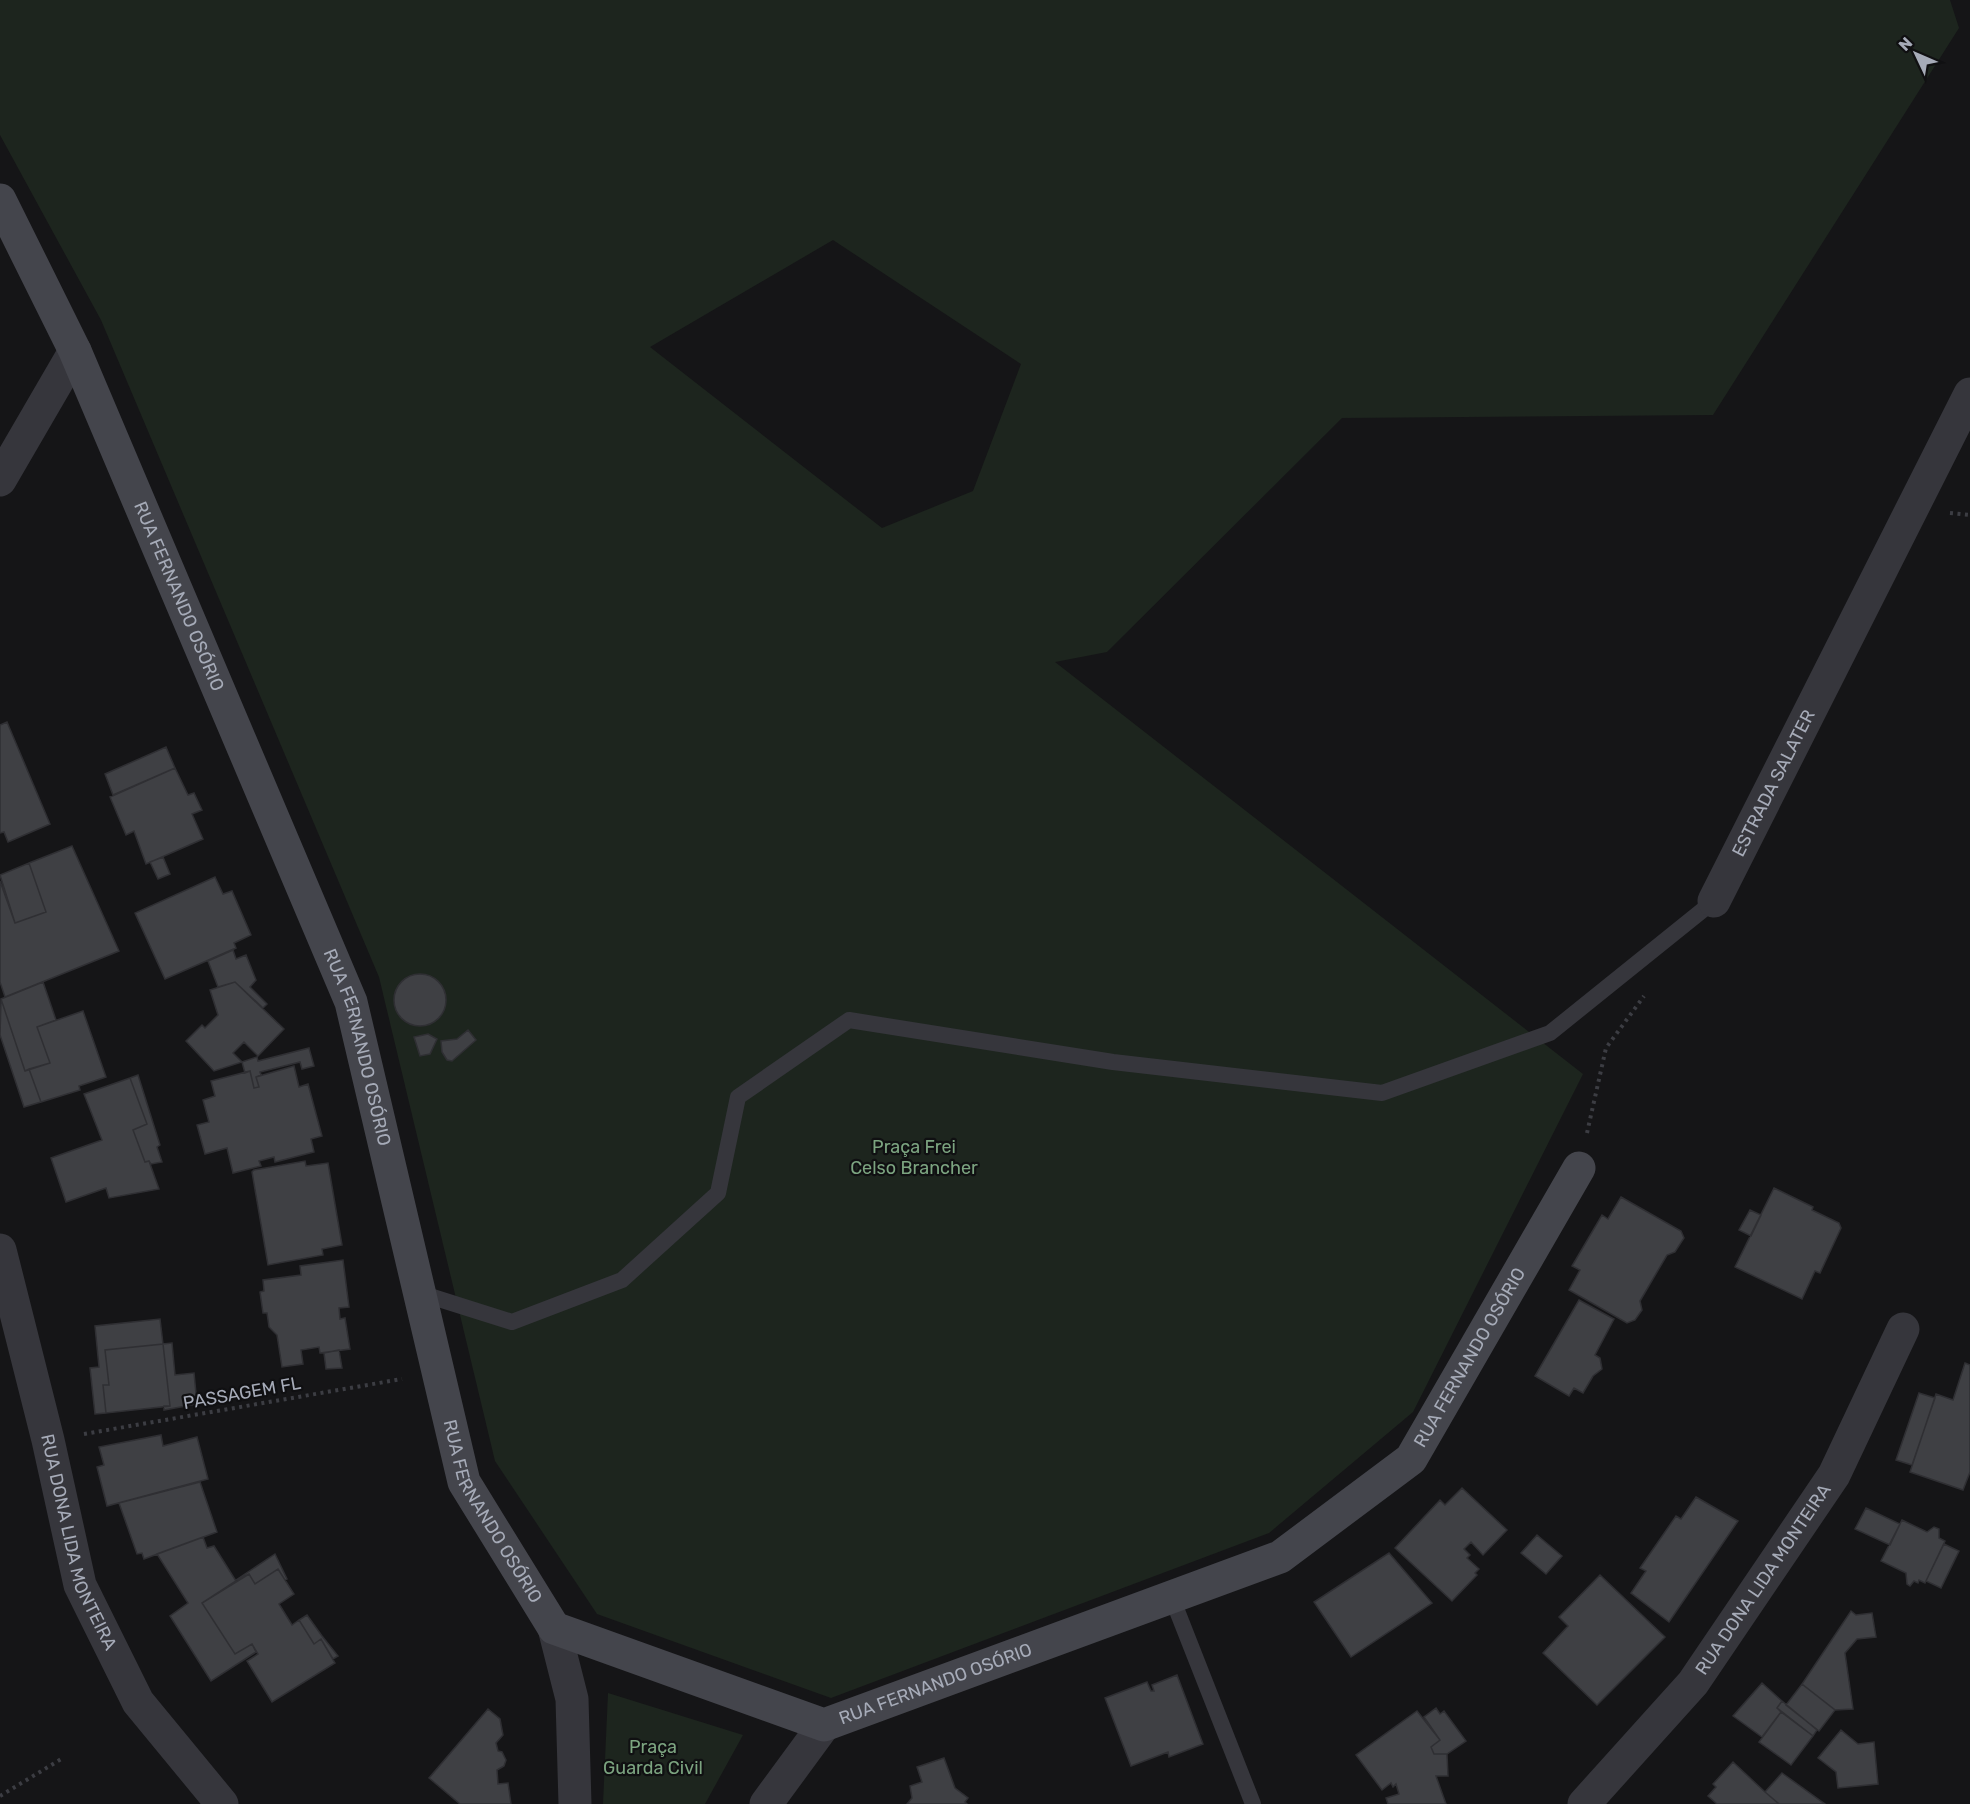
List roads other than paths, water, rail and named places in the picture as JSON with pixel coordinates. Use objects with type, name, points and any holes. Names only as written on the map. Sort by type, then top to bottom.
[{"type":"street","name":"RUA FERNANDO OSÓRIO","points":[[0,200],[75,351],[351,1002],[440,1372],[464,1482],[554,1628],[824,1725],[1280,1557],[1411,1459],[1579,1168]]},
{"type":"street","points":[[0,480],[75,351]]},
{"type":"street","name":"ESTRADA SALATER","points":[[1714,901],[1970,394]]},
{"type":"street","name":"RUA DONA LIDA MONTEIRA","points":[[0,1250],[48,1440],[80,1585],[138,1702],[222,1804]]},
{"type":"street","name":"RUA DONA LIDA MONTEIRA","points":[[1584,1804],[1693,1683],[1834,1475],[1903,1329]]},
{"type":"street","points":[[554,1628],[572,1699],[575,1804]]},
{"type":"street","points":[[766,1804],[824,1725]]},
{"type":"lane","points":[[420,1293],[512,1322],[622,1281],[718,1193],[738,1097],[849,1020],[1113,1062],[1382,1093],[1550,1033],[1714,901]]},
{"type":"lane","points":[[1172,1598],[1253,1804]]},
{"type":"park label","name":"Praça Frei Celso Brancher","points":[[914,1157]]},
{"type":"park label","name":"Praça Guarda Civil","points":[[653,1757]]}]
